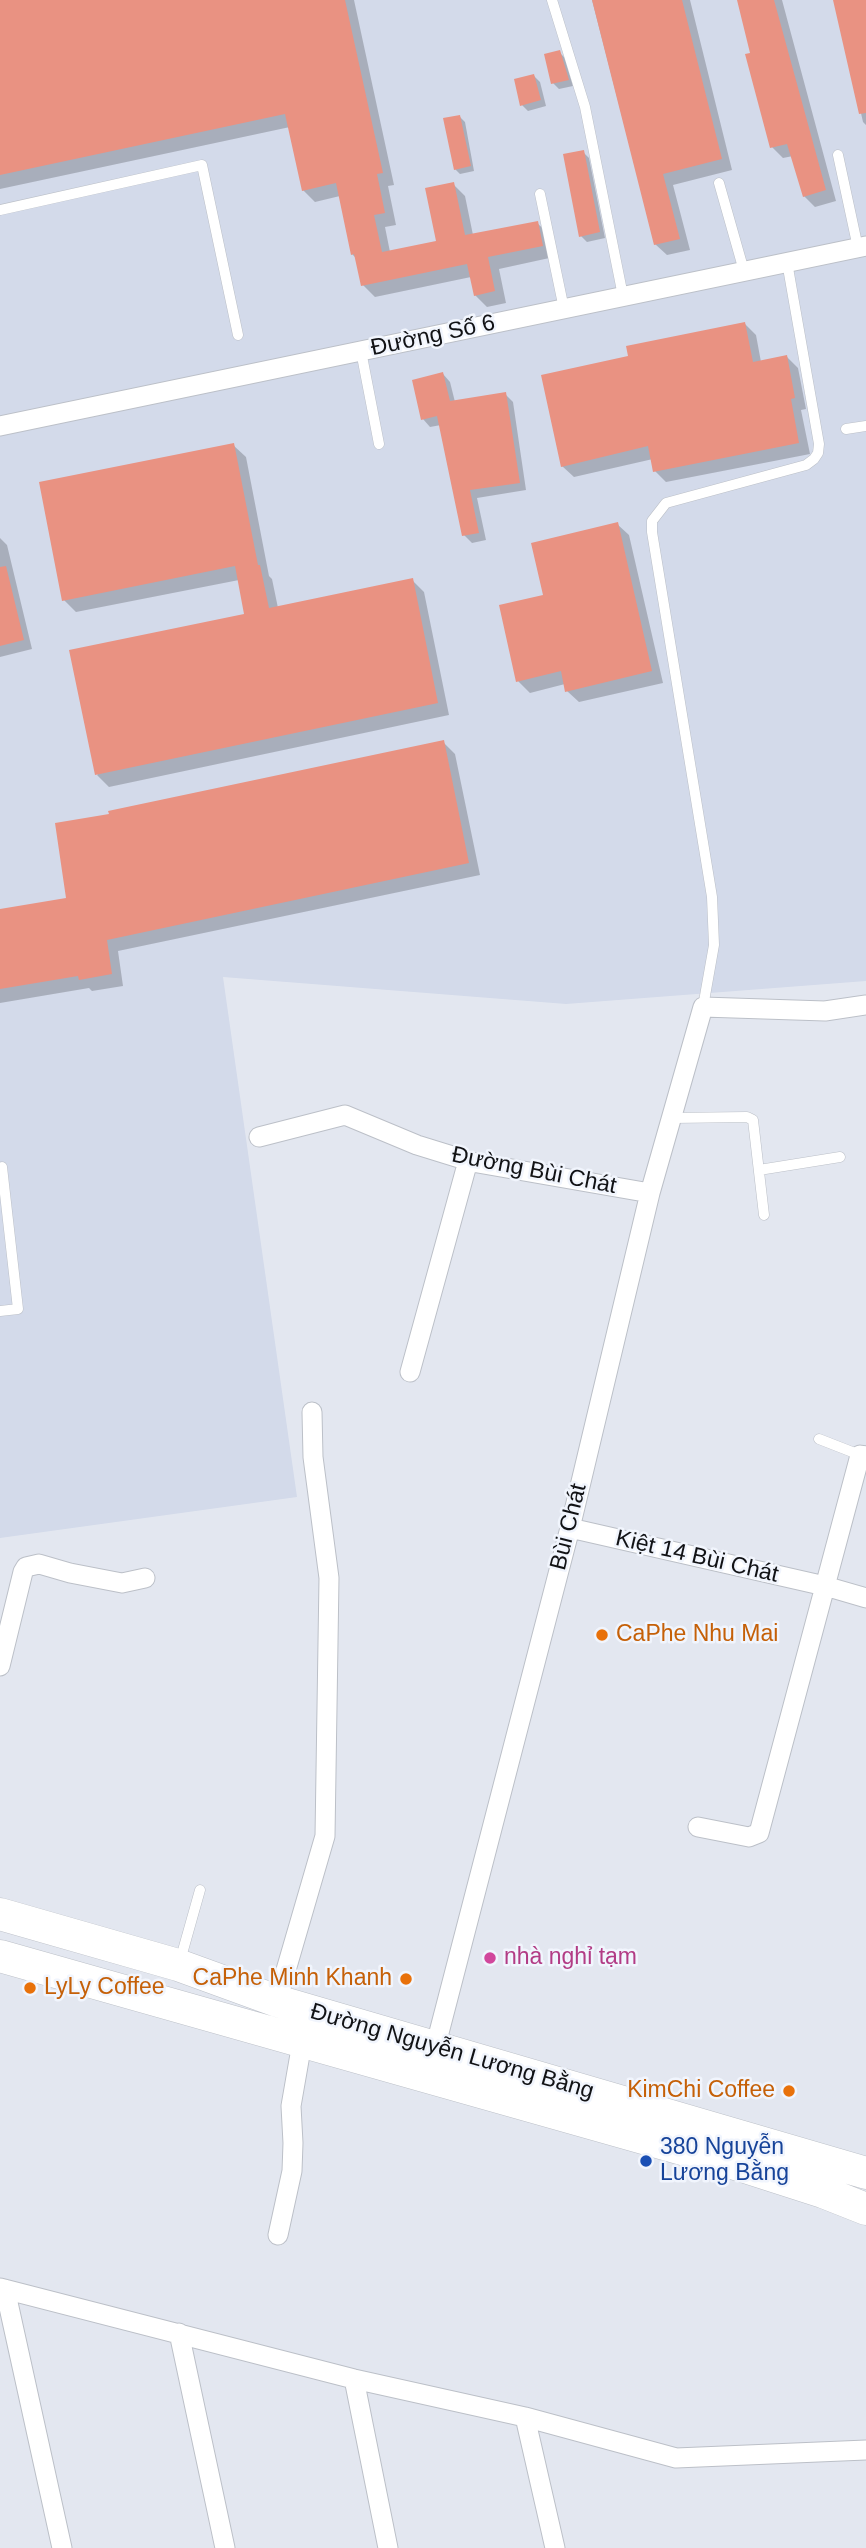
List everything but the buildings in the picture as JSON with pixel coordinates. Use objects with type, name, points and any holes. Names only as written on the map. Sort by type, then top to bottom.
[{"type":"highway","name":"Đường Nguyễn Lương Bằng","points":[[0,1914],[178,1965],[277,2001],[866,2173]]},
{"type":"highway","name":"Đường Nguyễn Lương Bằng","points":[[0,1956],[738,2165],[866,2209]]},
{"type":"street","name":"Đường Số 6","points":[[0,426],[862,247]]},
{"type":"street","points":[[703,1007],[825,1012],[866,1005]]},
{"type":"street","name":"Bùi Chát","points":[[435,2048],[570,1528],[650,1193],[703,1007]]},
{"type":"street","name":"Đường Bùi Chát","points":[[259,1137],[345,1115],[417,1145],[468,1161],[650,1193]]},
{"type":"street","points":[[410,1372],[468,1161]]},
{"type":"street","points":[[277,2001],[325,1836],[329,1578],[313,1457],[312,1412]]},
{"type":"street","points":[[698,1827],[749,1837],[759,1833],[863,1456]]},
{"type":"street","name":"Kiệt 14 Bùi Chát","points":[[570,1528],[825,1586],[866,1598]]},
{"type":"street","points":[[0,1666],[26,1567],[39,1564],[122,1583],[145,1578]]},
{"type":"street","points":[[278,2235],[292,2171],[291,2106],[302,2043]]},
{"type":"street","points":[[62,2548],[3,2289],[354,2379],[524,2417],[676,2458],[866,2450]]},
{"type":"street","points":[[179,2333],[225,2548]]},
{"type":"street","points":[[354,2379],[388,2548]]},
{"type":"street","points":[[524,2417],[555,2548]]},
{"type":"lane","points":[[552,0],[585,107],[623,296]]},
{"type":"lane","points":[[838,155],[862,247]]},
{"type":"lane","points":[[0,210],[202,165],[238,335]]},
{"type":"lane","points":[[719,183],[744,271]]},
{"type":"lane","points":[[540,194],[564,309]]},
{"type":"lane","points":[[703,1007],[714,945],[712,897],[652,521],[666,503],[806,465],[818,453],[819,444],[787,262]]},
{"type":"lane","points":[[361,351],[379,444]]},
{"type":"lane","points":[[846,429],[866,426]]},
{"type":"lane","points":[[672,1118],[750,1118],[754,1125],[764,1215]]},
{"type":"lane","points":[[759,1170],[840,1157]]},
{"type":"lane","points":[[0,1168],[2,1167],[18,1309],[0,1311]]},
{"type":"lane","points":[[819,1439],[863,1456]]},
{"type":"lane","points":[[178,1965],[200,1890]]},
{"type":"shaded area","points":[[0,0],[866,0],[866,981],[566,1004],[223,977],[297,1497],[0,1538]]},
{"type":"place","name":"CaPhe Nhu Mai","points":[[602,1635]]},
{"type":"place","name":"nhà nghỉ tạm","points":[[490,1958]]},
{"type":"place","name":"CaPhe Minh Khanh","points":[[406,1979]]},
{"type":"place","name":"LyLy Coffee","points":[[30,1988]]},
{"type":"place","name":"KimChi Coffee","points":[[789,2091]]},
{"type":"place","name":"380 Nguyễn Lương Bằng","points":[[646,2161]]}]
